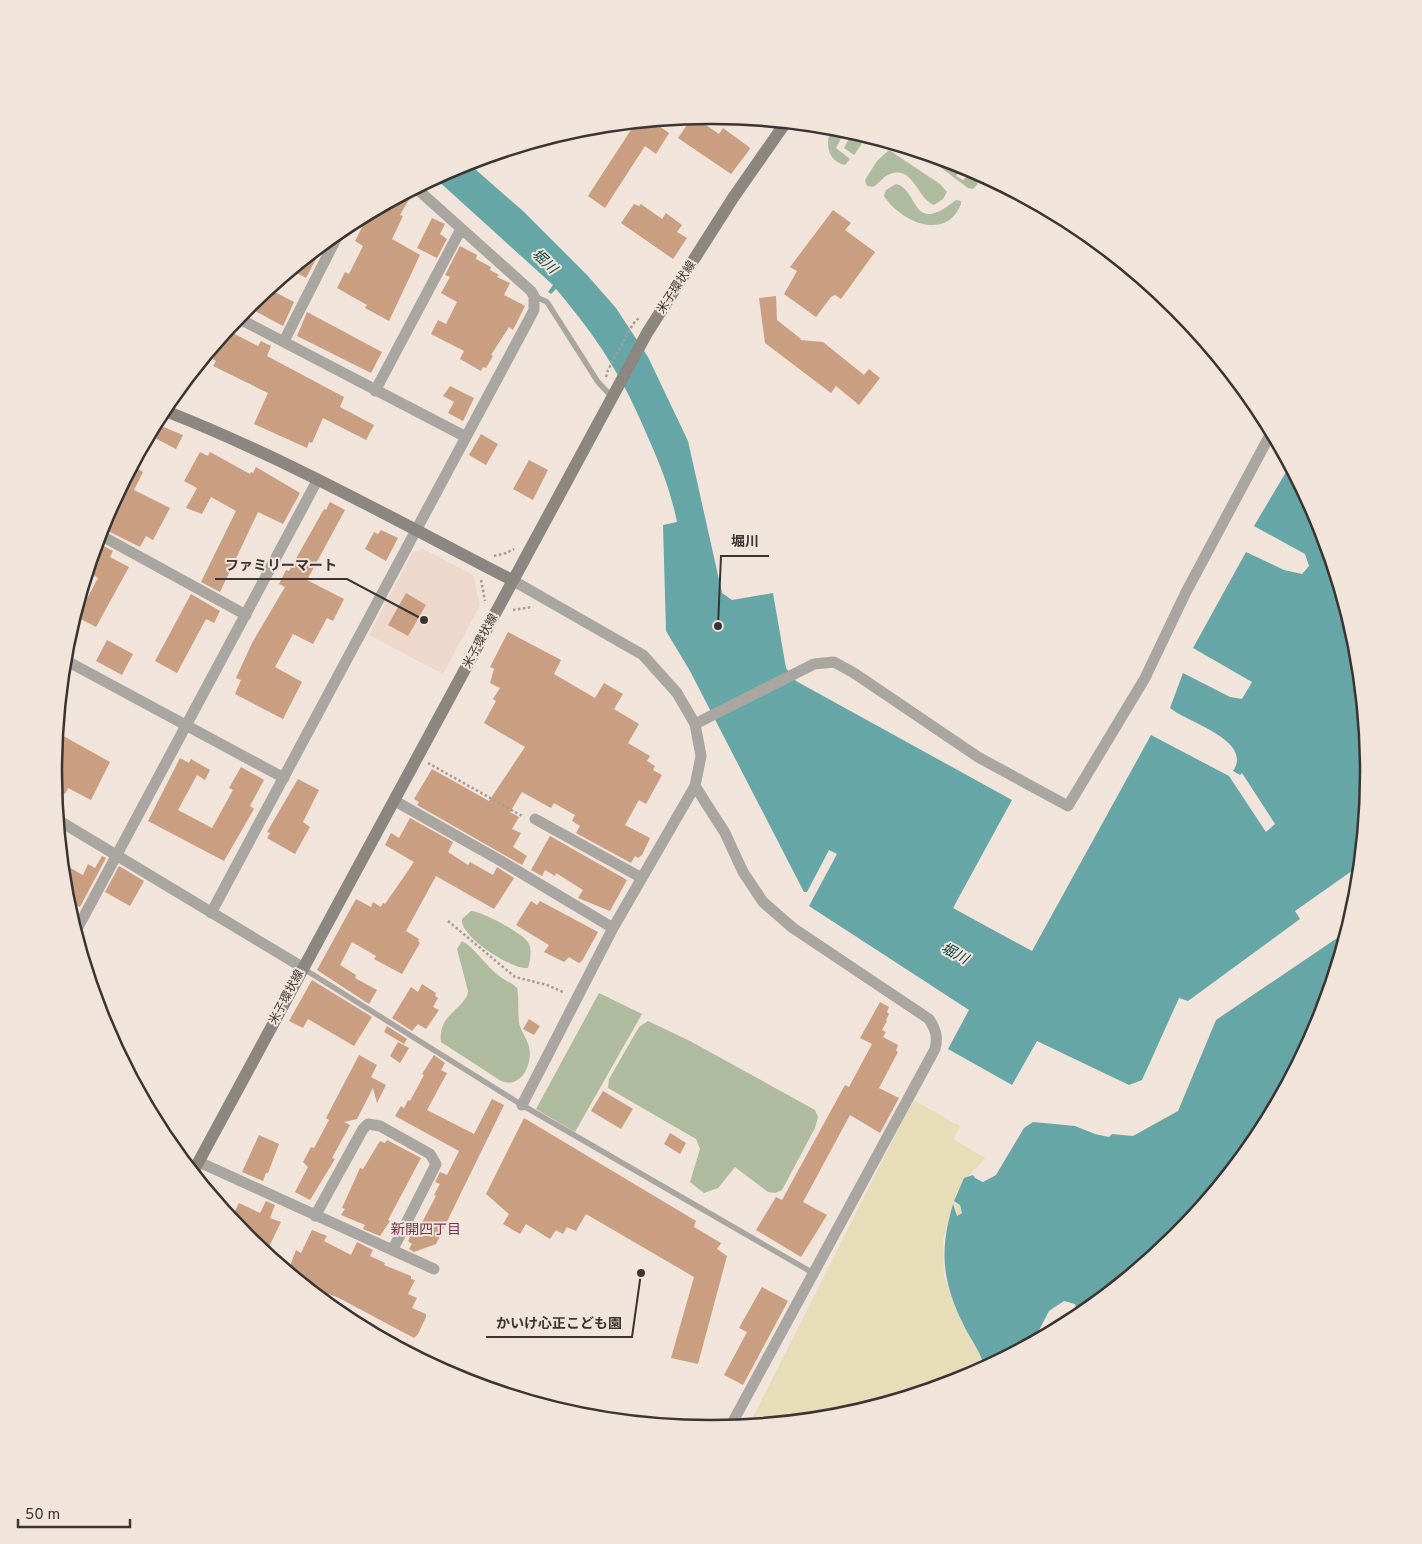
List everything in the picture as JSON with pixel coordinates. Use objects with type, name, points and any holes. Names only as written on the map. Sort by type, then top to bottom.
[{"type":"main road","name":"米子環状線","points":[[195,1165],[648,333],[733,198],[782,128]]},
{"type":"main road","points":[[171,413],[226,435],[318,479],[512,580]]},
{"type":"street","points":[[211,913],[534,310],[534,296],[420,192]]},
{"type":"street","points":[[375,390],[461,229]]},
{"type":"street","points":[[284,341],[332,246]]},
{"type":"street","points":[[244,321],[466,437]]},
{"type":"street","points":[[695,724],[814,664],[834,662],[978,757],[1068,806],[1145,678],[1186,592],[1268,439]]},
{"type":"street","points":[[81,922],[318,479]]},
{"type":"street","points":[[107,539],[246,615]]},
{"type":"street","points":[[512,580],[644,655],[677,693],[695,724],[701,756],[695,786],[613,928],[522,1104]]},
{"type":"street","points":[[72,664],[284,778]]},
{"type":"street","points":[[695,786],[725,833],[743,872],[763,902],[793,928],[929,1019],[936,1029],[938,1039],[935,1049],[734,1419]]},
{"type":"street","points":[[394,801],[501,861],[613,928]]},
{"type":"street","points":[[536,818],[642,878]]},
{"type":"street","points":[[65,824],[302,968]]},
{"type":"street","points":[[315,1216],[363,1128],[368,1124],[380,1126],[430,1154],[436,1164],[393,1249]]},
{"type":"street","points":[[198,1169],[393,1249],[434,1269]]},
{"type":"lane","points":[[534,296],[547,302],[604,388],[614,398]]},
{"type":"lane","points":[[302,968],[522,1104],[813,1273]]},
{"type":"path","points":[[604,388],[608,370],[633,324]]},
{"type":"path","points":[[489,556],[506,553],[517,547]]},
{"type":"path","points":[[476,573],[483,586],[485,606]]},
{"type":"path","points":[[483,586],[486,581]]},
{"type":"path","points":[[425,761],[532,822],[536,818]]},
{"type":"path","points":[[448,921],[515,977],[524,981],[547,985],[577,997]]},
{"type":"shaded area","points":[[423,549],[473,575],[480,605],[443,674],[369,635],[413,552]]},
{"type":"green space","points":[[829,135],[842,137],[836,148],[850,159],[845,165],[839,163],[831,155]]},
{"type":"green space","points":[[849,139],[863,142],[854,155],[844,148]]},
{"type":"green space","points":[[889,150],[940,184],[947,192],[943,199],[934,205],[903,174],[896,173],[886,176],[873,187],[867,186],[865,180],[877,161]]},
{"type":"green space","points":[[937,165],[958,173],[956,176],[963,180],[967,176],[978,181],[973,189],[968,188]]},
{"type":"green space","points":[[896,184],[904,188],[923,213],[931,214],[956,200],[961,201],[961,204],[954,216],[945,222],[935,225],[923,224],[901,214],[884,196],[886,190]]},
{"type":"green space","points":[[471,911],[502,924],[526,940],[530,949],[528,968],[511,964],[477,943],[463,926],[462,919]]},
{"type":"green space","points":[[462,941],[472,948],[500,977],[517,988],[519,1023],[530,1054],[524,1073],[514,1081],[508,1083],[501,1081],[441,1042],[442,1027],[445,1021],[467,996],[468,991],[457,949]]},
{"type":"green space","points":[[599,993],[642,1014],[575,1132],[536,1109]]},
{"type":"green space","points":[[648,1021],[690,1041],[815,1110],[818,1117],[815,1128],[782,1190],[775,1193],[768,1192],[735,1167],[718,1188],[704,1193],[690,1182],[700,1149],[696,1139],[608,1088],[609,1079],[639,1027]]},
{"type":"sand","points":[[913,1100],[960,1126],[953,1139],[985,1158],[956,1194],[954,1201],[960,1205],[962,1213],[957,1216],[953,1205],[943,1239],[944,1277],[963,1326],[982,1361],[919,1386],[879,1398],[838,1408],[796,1415],[752,1419]]},
{"type":"water","points":[[475,169],[523,211],[587,275],[616,308],[648,357],[688,441],[722,593],[732,600],[773,593],[786,668],[796,681],[1012,800],[953,908],[1032,951],[1151,735],[1229,776],[1266,832],[1275,824],[1242,773],[1240,775],[1233,771],[1237,760],[1234,750],[1227,741],[1170,708],[1183,673],[1230,697],[1242,699],[1252,682],[1193,648],[1246,552],[1284,570],[1302,574],[1309,566],[1305,554],[1254,526],[1286,472],[1310,524],[1325,564],[1347,645],[1354,687],[1360,772],[1358,814],[1352,871],[1295,911],[1300,919],[1188,1001],[1179,998],[1142,1080],[1129,1085],[1037,1041],[1012,1085],[948,1049],[969,1010],[809,906],[837,854],[829,850],[807,892],[804,892],[690,671],[666,631],[663,525],[677,522],[666,481],[631,399],[610,361],[586,326],[556,289],[551,294],[548,292],[553,285],[440,183]]},
{"type":"water","points":[[1338,938],[1325,980],[1293,1059],[1273,1096],[1250,1132],[1199,1200],[1139,1260],[1106,1286],[1076,1307],[1068,1302],[1055,1307],[1042,1330],[982,1361],[964,1326],[951,1295],[945,1266],[946,1237],[949,1221],[953,1204],[957,1216],[962,1213],[960,1205],[954,1201],[964,1178],[973,1175],[983,1182],[996,1175],[1024,1128],[1033,1122],[1075,1126],[1109,1137],[1112,1134],[1133,1136],[1178,1111],[1216,1020]]},
{"type":"pier","points":[[1064,1301],[1075,1304],[1076,1307],[1073,1310],[1071,1305],[1061,1306],[1052,1313],[1045,1328],[1038,1332],[1049,1311]]},
{"type":"building","points":[[705,124],[719,134],[723,128],[750,149],[731,174],[678,138],[687,125]]},
{"type":"building","points":[[659,126],[669,133],[656,154],[645,146],[605,208],[588,196],[632,128]]},
{"type":"building","points":[[410,198],[400,215],[403,216],[392,239],[420,255],[389,321],[365,308],[367,305],[337,288],[345,272],[349,274],[363,246],[355,241],[363,225]]},
{"type":"building","points":[[634,204],[639,206],[641,204],[662,219],[666,213],[682,225],[677,232],[687,238],[673,259],[621,223]]},
{"type":"building","points":[[833,210],[851,223],[845,230],[875,252],[841,299],[835,295],[831,297],[816,317],[784,294],[797,271],[790,267]]},
{"type":"building","points":[[432,218],[445,224],[440,234],[447,239],[437,258],[417,248]]},
{"type":"building","points":[[460,246],[477,255],[476,259],[491,267],[490,270],[499,275],[497,277],[510,283],[504,295],[525,306],[513,330],[509,327],[491,355],[493,356],[486,368],[483,367],[481,371],[460,359],[464,351],[431,334],[438,320],[446,324],[457,302],[441,293],[450,277],[445,275]]},
{"type":"building","points":[[317,257],[306,278],[297,273]]},
{"type":"building","points":[[275,292],[294,302],[283,326],[254,311]]},
{"type":"building","points":[[776,296],[777,320],[800,340],[823,342],[864,375],[869,369],[880,378],[859,405],[836,386],[831,393],[765,343],[759,298]]},
{"type":"building","points":[[307,312],[382,352],[371,373],[297,336]]},
{"type":"building","points":[[233,333],[258,346],[261,341],[271,346],[267,356],[344,397],[340,407],[374,425],[366,440],[323,418],[312,443],[309,442],[307,448],[254,424],[268,393],[213,366],[216,361],[213,359]]},
{"type":"building","points":[[450,386],[474,398],[463,421],[448,413],[454,402],[443,396]]},
{"type":"building","points":[[163,427],[183,435],[176,449],[155,438]]},
{"type":"building","points":[[481,434],[498,444],[486,465],[469,455]]},
{"type":"building","points":[[200,452],[208,456],[210,452],[250,474],[251,472],[253,473],[256,467],[300,493],[283,524],[258,512],[220,592],[201,582],[236,511],[211,497],[202,514],[186,508],[197,488],[184,481]]},
{"type":"building","points":[[529,460],[548,470],[533,500],[513,489]]},
{"type":"building","points":[[138,469],[143,472],[134,490],[170,508],[153,540],[146,536],[140,547],[109,532]]},
{"type":"building","points":[[330,502],[345,510],[307,580],[344,599],[333,621],[327,618],[313,644],[293,634],[275,667],[302,682],[283,719],[235,694],[241,680],[236,678],[252,643],[285,587],[279,584],[286,570],[289,571],[324,509],[326,510]]},
{"type":"building","points":[[381,530],[398,538],[386,561],[365,549],[374,532],[378,534]]},
{"type":"building","points":[[104,546],[113,551],[110,557],[129,567],[96,627],[81,619],[86,600],[98,578],[94,575]]},
{"type":"building","points":[[406,593],[426,605],[408,636],[388,625]]},
{"type":"building","points":[[191,594],[220,611],[214,623],[206,619],[177,673],[155,661]]},
{"type":"building","points":[[508,632],[561,660],[554,674],[595,698],[604,683],[623,694],[614,709],[639,724],[628,743],[650,756],[647,761],[655,766],[653,770],[662,775],[646,804],[639,800],[625,825],[650,838],[642,855],[638,858],[635,856],[631,863],[576,833],[580,826],[572,821],[575,815],[554,803],[551,808],[522,792],[510,812],[519,817],[512,829],[521,833],[513,847],[527,856],[522,865],[417,805],[419,802],[414,799],[432,769],[489,801],[525,747],[484,723],[496,701],[493,699],[500,688],[490,683],[494,669],[490,667]]},
{"type":"building","points":[[107,640],[133,654],[122,675],[96,661]]},
{"type":"building","points":[[64,736],[110,762],[91,800],[68,788],[65,794],[63,793],[62,772]]},
{"type":"building","points":[[180,758],[189,763],[191,759],[210,770],[205,780],[197,775],[178,810],[212,828],[233,790],[229,788],[241,767],[264,780],[250,806],[254,809],[224,861],[148,821]]},
{"type":"building","points":[[298,779],[319,790],[303,822],[310,827],[295,854],[267,838],[270,833],[267,832]]},
{"type":"building","points":[[410,818],[453,842],[448,852],[468,865],[470,862],[493,875],[497,867],[514,878],[494,909],[436,876],[406,931],[419,939],[420,943],[402,974],[374,959],[376,956],[352,942],[340,965],[356,975],[355,978],[377,990],[369,1004],[317,970],[356,899],[371,907],[373,902],[381,907],[414,862],[385,845],[391,833],[399,838]]},
{"type":"building","points":[[550,836],[627,880],[610,911],[578,898],[583,890],[556,873],[555,876],[545,870],[542,876],[531,870]]},
{"type":"building","points":[[102,856],[106,858],[80,907],[77,905],[70,868],[83,875],[88,864],[95,868]]},
{"type":"building","points":[[119,866],[144,881],[130,906],[105,892]]},
{"type":"building","points":[[531,901],[537,905],[540,901],[598,932],[582,961],[579,963],[569,957],[564,962],[544,952],[549,945],[516,925]]},
{"type":"building","points":[[312,980],[372,1017],[354,1046],[308,1019],[303,1028],[289,1021]]},
{"type":"building","points":[[422,984],[436,993],[435,996],[438,998],[433,1007],[439,1010],[426,1029],[418,1024],[412,1031],[392,1018],[411,987],[418,992]]},
{"type":"building","points":[[880,1002],[889,1007],[887,1021],[882,1030],[886,1032],[883,1037],[898,1045],[896,1051],[898,1052],[879,1088],[899,1098],[880,1133],[850,1115],[803,1202],[827,1215],[801,1257],[756,1230],[776,1197],[782,1200],[845,1085],[849,1087],[872,1044],[860,1038]]},
{"type":"building","points":[[529,1019],[540,1026],[534,1035],[523,1029]]},
{"type":"building","points":[[387,1026],[407,1039],[404,1044],[384,1032]]},
{"type":"building","points":[[398,1042],[409,1048],[400,1063],[390,1056]]},
{"type":"building","points":[[359,1055],[377,1065],[371,1077],[386,1085],[377,1103],[373,1088],[357,1119],[344,1122],[350,1125],[332,1158],[335,1159],[310,1200],[295,1192],[308,1167],[303,1162],[311,1147],[314,1148],[329,1120],[326,1118]]},
{"type":"building","points":[[434,1055],[445,1063],[441,1070],[447,1073],[427,1110],[474,1134],[492,1099],[504,1105],[436,1244],[414,1252],[409,1249],[412,1244],[408,1241],[416,1224],[420,1226],[436,1196],[434,1195],[440,1184],[435,1182],[440,1172],[447,1175],[459,1151],[395,1116],[401,1106],[404,1108],[408,1100],[410,1101],[424,1075],[422,1074]]},
{"type":"building","points":[[603,1091],[633,1109],[621,1129],[591,1111]]},
{"type":"building","points":[[524,1118],[696,1221],[694,1227],[721,1243],[717,1249],[727,1256],[698,1364],[671,1358],[694,1277],[586,1214],[576,1231],[567,1227],[563,1234],[556,1230],[550,1239],[526,1224],[520,1234],[503,1224],[509,1214],[486,1194]]},
{"type":"building","points":[[670,1133],[686,1143],[680,1154],[664,1144]]},
{"type":"building","points":[[259,1135],[279,1144],[263,1181],[242,1172]]},
{"type":"building","points":[[387,1140],[421,1158],[388,1220],[390,1221],[380,1236],[363,1229],[365,1225],[341,1215],[345,1209],[342,1208],[360,1168],[363,1169],[380,1141],[385,1143]]},
{"type":"building","points":[[266,1201],[275,1205],[270,1218],[281,1222],[269,1247],[234,1212],[239,1203],[260,1213]]},
{"type":"building","points":[[312,1230],[327,1236],[324,1241],[351,1255],[357,1242],[373,1250],[370,1256],[385,1263],[384,1265],[411,1276],[411,1279],[415,1280],[408,1294],[417,1298],[412,1308],[426,1314],[418,1334],[414,1338],[337,1297],[326,1293],[290,1266],[296,1250],[301,1253]]},
{"type":"building","points":[[762,1287],[788,1301],[743,1385],[724,1375],[747,1332],[739,1328]]},
{"type":"place","name":"ファミリーマート","points":[[424,620]]},
{"type":"place","name":"堀川","points":[[718,626]]},
{"type":"place","name":"かいけ心正こども園","points":[[641,1273]]},
{"type":"district","name":"新開四丁目","points":[[426,1229]]}]
